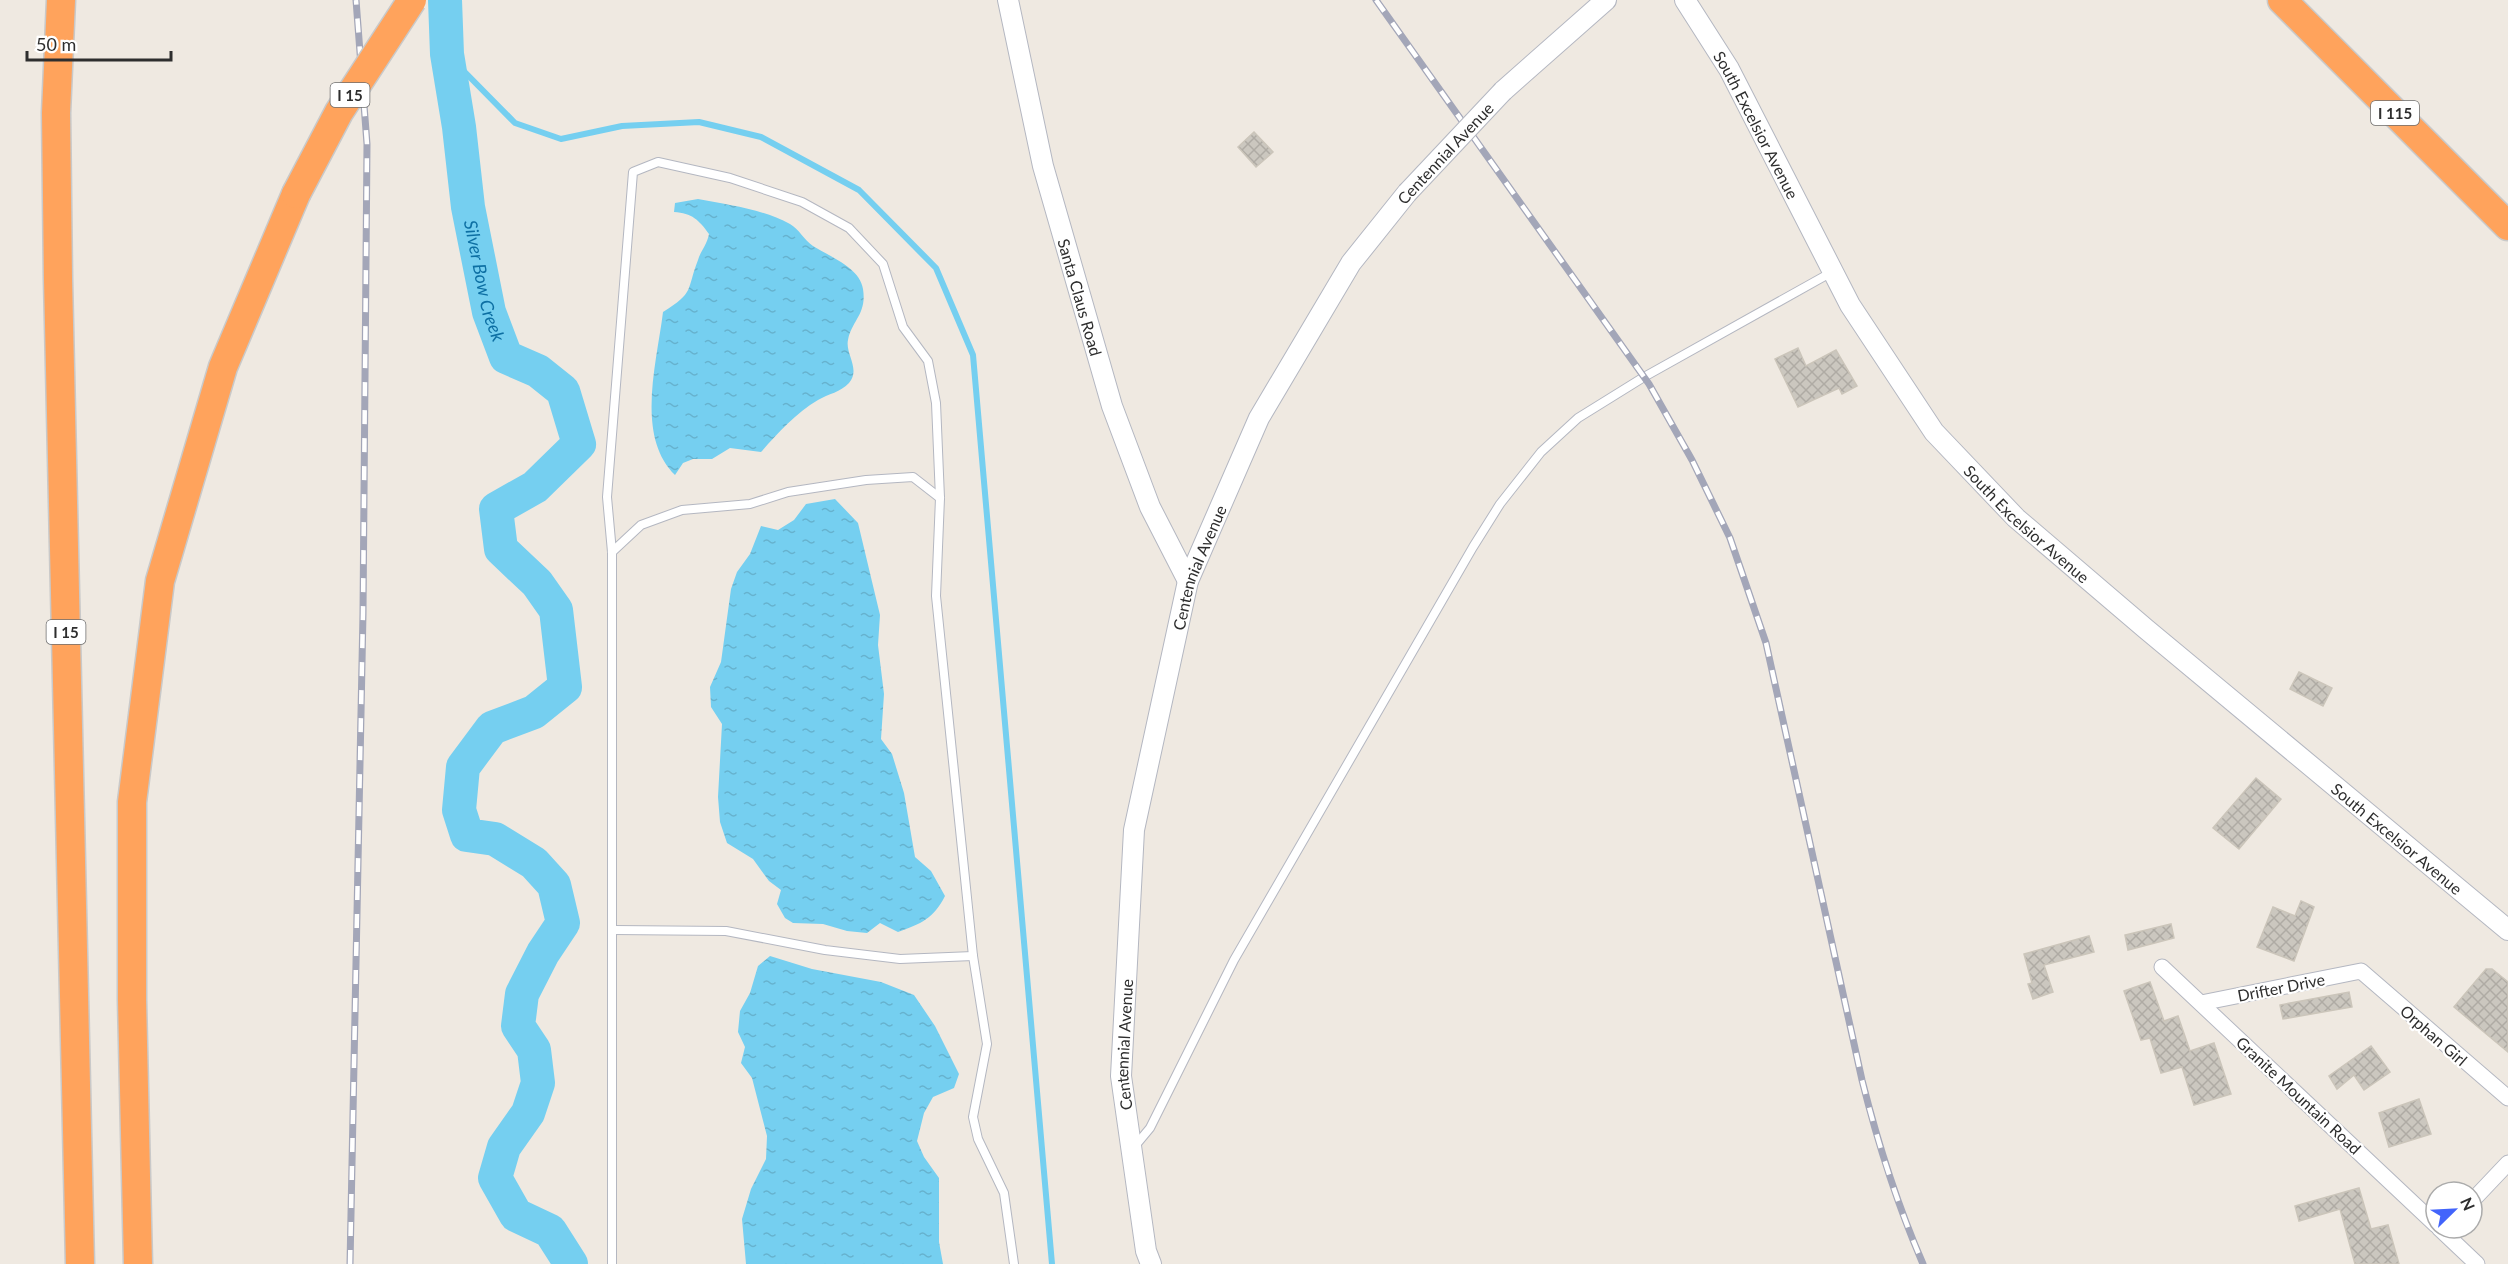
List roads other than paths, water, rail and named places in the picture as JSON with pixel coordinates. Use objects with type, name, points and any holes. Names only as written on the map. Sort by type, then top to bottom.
[{"type":"highway","name":"I 15","points":[[61,0],[56,113],[58,279],[80,1264]]},
{"type":"highway","name":"I 15","points":[[138,1264],[132,1000],[132,802],[160,580],[223,367],[296,194],[339,112],[412,0]]},
{"type":"highway","name":"I 115","points":[[2282,0],[2508,226]]},
{"type":"street","name":"Santa Claus Road","points":[[1008,0],[1043,166],[1112,406],[1150,507],[1188,581]]},
{"type":"street","name":"Centennial Avenue","points":[[1151,1264],[1146,1251],[1121,1077],[1134,830],[1188,581],[1259,418],[1351,262],[1407,193],[1503,91],[1606,0]]},
{"type":"street","name":"South Excelsior Avenue","points":[[1685,0],[1729,69],[1850,305],[1934,432],[2016,518],[2508,930]]},
{"type":"street","name":"Granite Mountain Road","points":[[2163,966],[2424,1212]]},
{"type":"street","name":"Drifter Drive","points":[[2201,1002],[2361,971]]},
{"type":"street","name":"Orphan Girl","points":[[2361,971],[2508,1098]]},
{"type":"street","points":[[2484,1188],[2508,1163]]},
{"type":"street","name":"Granite Mountain Road","points":[[2453,1240],[2477,1264]]},
{"type":"lane","points":[[612,1264],[614,930],[612,552],[607,496],[633,172],[658,162],[730,178],[802,202],[849,228],[883,264],[903,327],[928,361],[936,403],[940,498],[936,596],[973,956],[987,1044],[973,1117],[978,1139],[1004,1194],[1014,1264]]},
{"type":"lane","points":[[1132,1149],[1150,1128],[1234,960],[1473,547],[1500,504],[1534,461],[1578,418],[1644,377],[1833,271]]},
{"type":"lane","points":[[612,552],[641,525],[682,510],[750,504],[788,492],[866,480],[913,477],[940,498]]},
{"type":"lane","points":[[614,930],[726,931],[825,950],[900,959],[973,956]]},
{"type":"water","points":[[698,199],[757,211],[790,224],[813,246],[856,274],[861,281],[864,298],[861,311],[848,340],[853,372],[846,386],[802,411],[761,452],[730,448],[712,459],[693,459],[683,463],[675,475],[663,459],[655,440],[652,398],[663,312],[680,300],[688,290],[709,234],[695,218],[674,212],[675,203]]},
{"type":"water","points":[[835,499],[858,523],[880,615],[878,645],[884,694],[881,739],[892,754],[904,793],[915,857],[931,871],[945,896],[941,904],[926,919],[898,932],[880,923],[867,933],[847,931],[823,924],[793,923],[785,918],[777,904],[781,890],[769,881],[753,859],[727,843],[720,822],[718,797],[722,724],[711,707],[710,687],[721,662],[731,589],[737,572],[750,554],[761,526],[778,530],[794,520],[806,504]]},
{"type":"water","points":[[770,956],[812,969],[881,982],[914,995],[935,1026],[959,1074],[954,1088],[933,1097],[924,1113],[917,1141],[924,1157],[939,1178],[939,1242],[943,1264],[746,1264],[742,1219],[751,1189],[766,1159],[767,1136],[752,1078],[741,1063],[745,1047],[738,1032],[740,1011],[750,993],[758,966]]},
{"type":"waterway","name":"Silver Bow Creek","points":[[445,0],[447,54],[459,127],[468,207],[489,312],[506,357],[538,371],[563,391],[579,444],[535,487],[496,509],[501,549],[537,583],[556,610],[565,687],[534,712],[492,728],[463,767],[459,810],[467,835],[495,839],[534,863],[554,885],[563,923],[543,953],[522,994],[518,1026],[534,1050],[538,1083],[528,1113],[504,1147],[495,1178],[516,1215],[550,1231],[571,1264]]},
{"type":"waterway","points":[[447,54],[515,123],[561,139],[622,126],[699,122],[761,137],[859,190],[936,268],[973,355],[1052,1264]]},
{"type":"railway","points":[[350,1264],[363,613],[367,144],[356,0]]},
{"type":"railway","points":[[1376,0],[1649,384],[1692,460],[1730,538],[1766,643],[1868,1104],[1896,1196],[1923,1264]]}]
